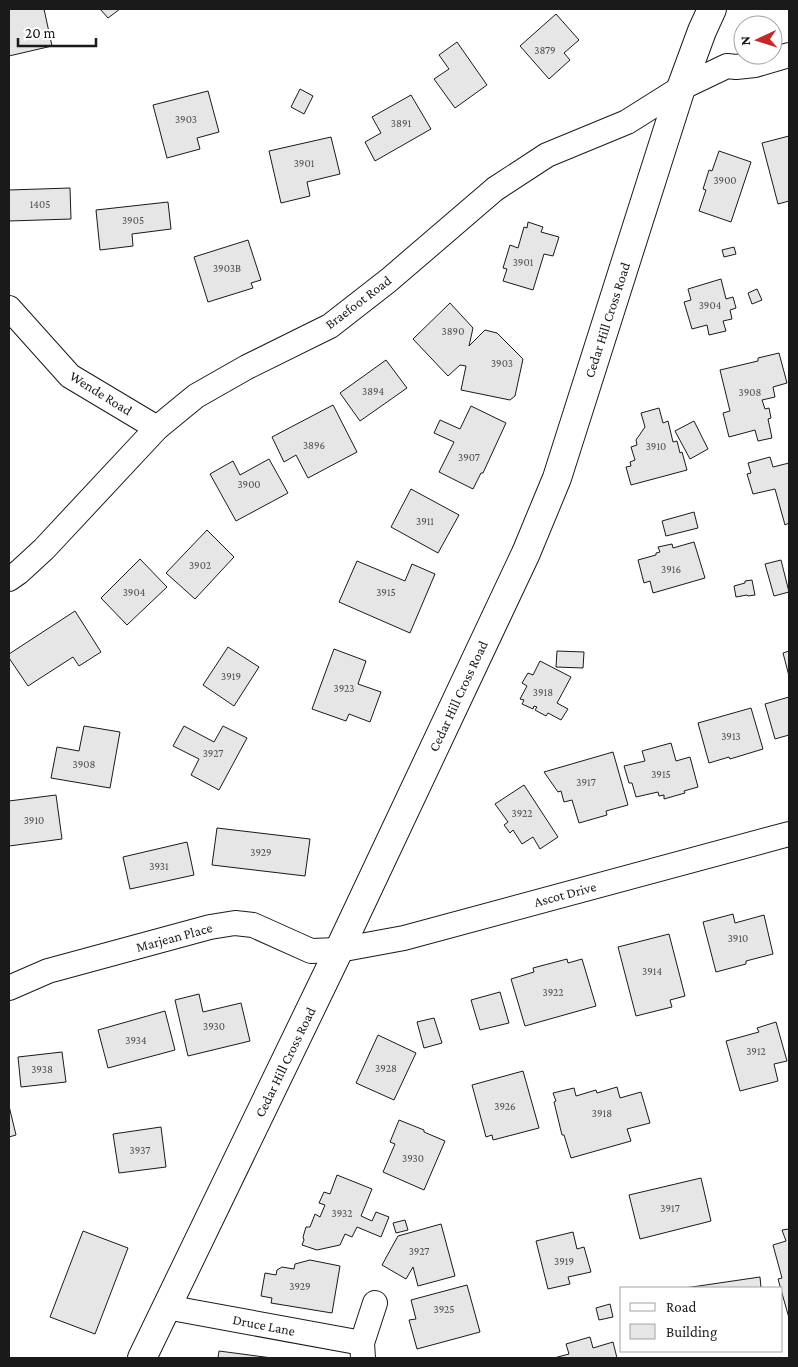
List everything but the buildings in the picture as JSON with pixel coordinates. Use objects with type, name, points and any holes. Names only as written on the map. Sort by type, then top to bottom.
[{"type":"main road","name":"Cedar Hill Cross Road","points":[[142,1358],[339,950],[526,553],[557,478],[681,88],[712,9]]},
{"type":"street","name":"Braefoot Road","points":[[9,579],[44,549],[157,428],[196,396],[247,367],[330,326],[389,280],[495,189],[547,155],[626,122],[681,88],[727,66],[755,65],[789,56]]},
{"type":"street","name":"Wende Road","points":[[9,308],[70,376],[157,428]]},
{"type":"street","name":"Ascot Drive","points":[[339,950],[404,938],[789,834]]},
{"type":"street","name":"Marjean Place","points":[[9,988],[48,971],[210,927],[234,923],[253,925],[311,951],[339,950]]},
{"type":"street","name":"Druce Lane","points":[[166,1307],[363,1351],[374,1303]]}]
